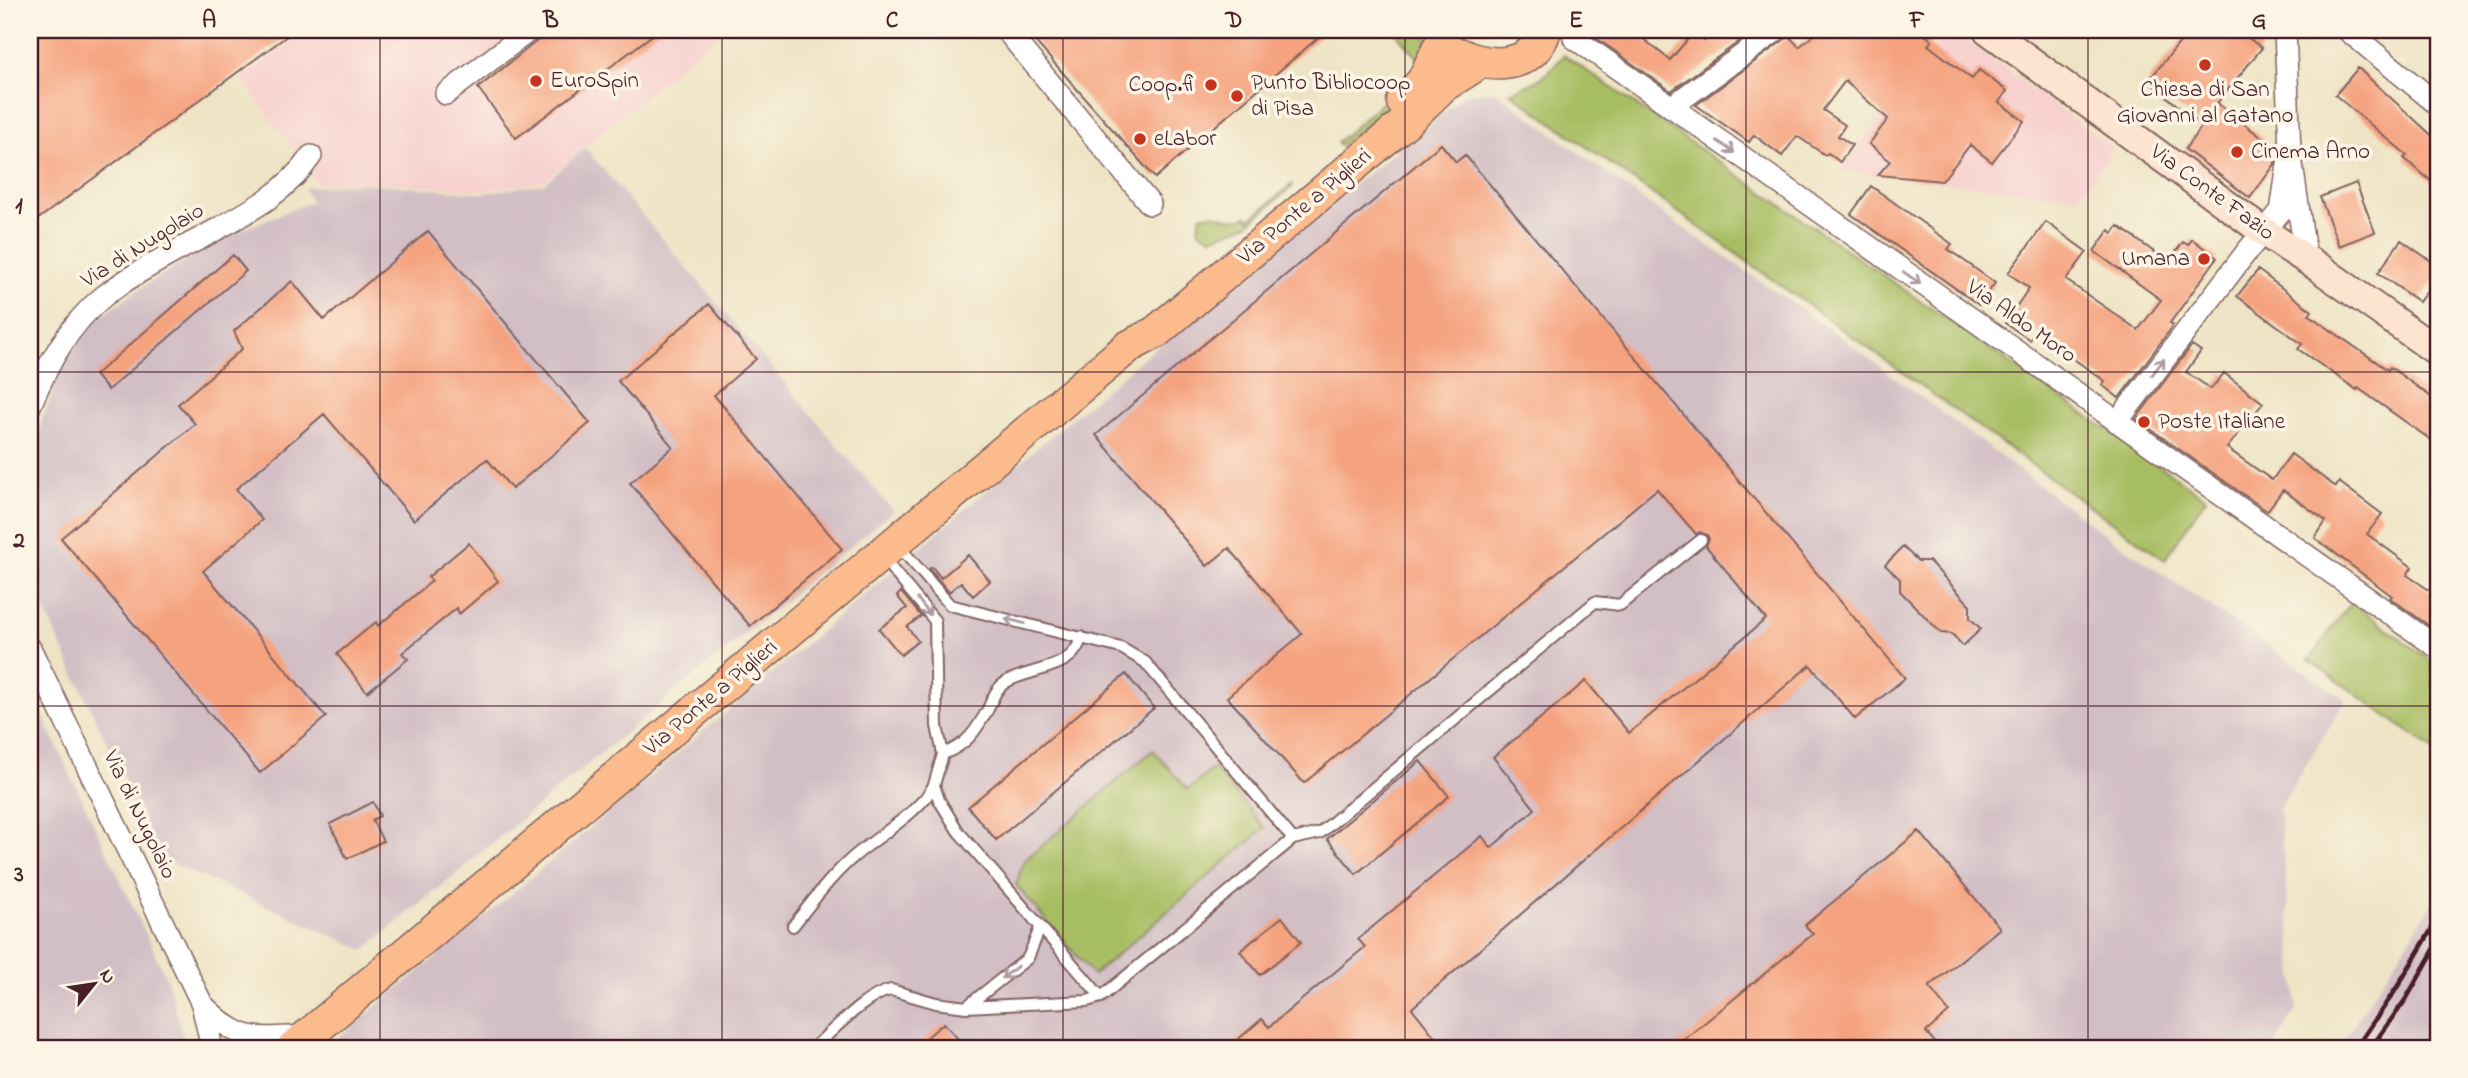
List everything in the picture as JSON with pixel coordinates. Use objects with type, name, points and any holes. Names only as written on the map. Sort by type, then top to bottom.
[{"type":"main road","name":"Via Conte Fazio","points":[[1988,30],[2256,241],[2306,258],[2436,346]]},
{"type":"main road","points":[[1443,33],[1450,46],[1459,54],[1479,62],[1503,64],[1525,57],[1539,44],[1559,34]]},
{"type":"main road","name":"Via Ponte a Piglieri","points":[[1128,347],[1146,323],[1180,292],[1413,94],[1423,81],[1443,33]]},
{"type":"main road","name":"Via Ponte a Piglieri","points":[[301,1042],[1128,347],[1163,326],[1408,120],[1443,86],[1479,62]]},
{"type":"street","points":[[446,94],[530,30]]},
{"type":"street","points":[[1671,107],[1777,30]]},
{"type":"street","points":[[2285,30],[2290,151],[2306,258]]},
{"type":"street","points":[[2347,30],[2438,105]]},
{"type":"street","name":"Via Aldo Moro","points":[[1559,34],[1671,107],[2438,648]]},
{"type":"street","points":[[1018,35],[1150,204]]},
{"type":"street","points":[[2117,422],[2283,207],[2290,151]]},
{"type":"street","name":"Via di Nugolaio","points":[[30,406],[42,377],[61,344],[104,296],[266,202],[295,178],[311,156]]},
{"type":"street","name":"Via di Nugolaio","points":[[30,648],[202,1004],[212,1048]]},
{"type":"street","name":"Via di Nugolaio","points":[[202,1004],[231,1030],[248,1037],[301,1042]]},
{"type":"lane","points":[[813,1048],[871,998],[883,991],[891,990],[936,1003],[966,1007],[1087,1001],[1101,997],[1293,839],[1320,833],[1595,602],[1620,605],[1701,541]]},
{"type":"lane","points":[[888,548],[950,606],[1121,648],[1145,662],[1293,839]]},
{"type":"lane","points":[[793,926],[832,878],[867,845],[928,797],[943,754],[937,726],[935,621],[888,548]]},
{"type":"lane","points":[[943,754],[965,744],[1000,686],[1027,673],[1066,660],[1080,645],[1081,637]]},
{"type":"lane","points":[[934,785],[939,800],[958,831],[1101,997]]},
{"type":"lane","points":[[966,1007],[1028,958],[1040,928]]},
{"type":"shaded area","points":[[305,30],[723,30],[543,182],[482,190],[363,181],[318,184],[241,78]]},
{"type":"shaded area","points":[[1948,30],[1952,30],[2114,149],[2078,197],[1841,171]]},
{"type":"shaded area","points":[[1494,91],[1653,207],[1839,336],[2092,525],[2346,700],[2279,808],[2297,1009],[2273,1048],[326,1048],[506,899],[1150,352],[1466,94]]},
{"type":"shaded area","points":[[585,148],[893,511],[364,950],[161,858],[35,590],[30,566],[30,466],[40,426],[64,360],[99,317],[145,285],[224,237],[311,202],[304,188],[363,183],[483,193],[544,184]]},
{"type":"shaded area","points":[[30,689],[167,979],[186,1048],[30,1048]]},
{"type":"shaded area","points":[[2438,893],[2438,1048],[2338,1048],[2405,947]]},
{"type":"green space","points":[[1393,30],[1424,31],[1427,48],[1423,64],[1400,96],[1339,146],[1337,142],[1400,87],[1420,60]]},
{"type":"green space","points":[[1564,55],[2206,498],[2165,560],[1510,92],[1540,78]]},
{"type":"green space","points":[[1292,184],[1293,186],[1247,225],[1211,238],[1200,232],[1198,227],[1201,216],[1213,214],[1235,219],[1248,216],[1250,219]]},
{"type":"green space","points":[[2351,602],[2438,666],[2438,753],[2309,660]]},
{"type":"green space","points":[[1153,750],[1188,790],[1214,768],[1265,828],[1093,975],[1016,885],[1024,861]]},
{"type":"building","points":[[30,30],[295,30],[30,225]]},
{"type":"building","points":[[551,30],[659,30],[516,138],[478,88]]},
{"type":"building","points":[[1042,30],[1327,30],[1155,178],[1034,40]]},
{"type":"building","points":[[1585,30],[1647,30],[1641,37],[1670,60],[1694,32],[1704,41],[1718,30],[1755,30],[1671,91]]},
{"type":"building","points":[[1820,30],[1920,30],[1932,41],[1928,45],[1972,79],[1979,70],[2007,91],[1999,102],[2024,121],[1992,162],[1970,145],[1942,181],[1878,175],[1890,161],[1869,144],[1888,119],[1845,81],[1823,110],[1845,125],[1838,136],[1852,145],[1840,162],[1797,136],[1782,156],[1754,135],[1749,142],[1696,105],[1789,36],[1799,47]]},
{"type":"building","points":[[2190,30],[2253,30],[2247,37],[2262,48],[2217,103],[2274,147],[2275,164],[2250,198],[2185,149],[2202,126],[2148,81]]},
{"type":"building","points":[[2358,68],[2438,141],[2438,187],[2404,158],[2407,155],[2335,95]]},
{"type":"building","points":[[1441,144],[1456,162],[1465,155],[1905,678],[1855,719],[1810,665],[1412,1008],[1438,1041],[1430,1048],[1228,1048],[1262,1019],[1269,1027],[1365,947],[1358,939],[1482,836],[1491,848],[1535,809],[1493,757],[1586,681],[1629,733],[1766,619],[1706,546],[1709,539],[1707,535],[1700,532],[1696,534],[1657,489],[1304,783],[1227,697],[1302,634],[1229,548],[1207,566],[1096,435]]},
{"type":"building","points":[[2356,183],[2375,232],[2339,246],[2320,197]]},
{"type":"building","points":[[1871,186],[1952,244],[1948,249],[1995,283],[1979,305],[1851,214]]},
{"type":"building","points":[[2046,222],[2087,252],[2066,280],[2138,330],[2161,300],[2094,251],[2109,230],[2113,233],[2118,226],[2168,262],[2183,242],[2188,245],[2192,239],[2217,258],[2170,323],[2173,325],[2170,330],[2119,398],[2102,385],[2105,381],[2035,332],[2030,340],[2005,323],[2029,288],[2008,273]]},
{"type":"building","points":[[428,231],[590,423],[512,489],[487,459],[414,520],[324,414],[236,489],[262,520],[203,571],[326,717],[260,773],[61,538],[195,424],[178,404],[242,349],[234,331],[292,281],[324,320]]},
{"type":"building","points":[[2401,240],[2438,266],[2438,275],[2419,302],[2378,273]]},
{"type":"building","points":[[233,255],[246,271],[108,390],[95,375]]},
{"type":"building","points":[[2258,270],[2312,311],[2309,315],[2388,370],[2390,367],[2438,402],[2438,445],[2298,349],[2302,344],[2237,296]]},
{"type":"building","points":[[709,304],[756,359],[714,395],[842,549],[750,626],[630,483],[673,447],[618,381]]},
{"type":"building","points":[[2192,345],[2201,351],[2186,372],[2211,389],[2224,373],[2263,403],[2227,448],[2272,480],[2291,454],[2336,487],[2339,482],[2382,514],[2367,534],[2412,567],[2407,575],[2438,596],[2438,632],[2390,598],[2392,596],[2315,538],[2326,521],[2283,490],[2267,511],[2136,419]]},
{"type":"building","points":[[469,543],[498,581],[459,614],[457,608],[402,653],[408,659],[367,692],[337,654],[376,622],[378,626],[432,581],[428,577]]},
{"type":"building","points":[[1903,547],[1918,561],[1929,561],[1970,605],[1970,618],[1981,629],[1963,646],[1952,634],[1941,633],[1900,591],[1900,579],[1885,565]]},
{"type":"building","points":[[968,555],[990,581],[973,596],[961,582],[949,592],[929,569],[932,567],[941,578]]},
{"type":"building","points":[[901,592],[921,616],[907,627],[918,641],[901,655],[879,629],[907,608],[897,596]]},
{"type":"building","points":[[1126,674],[1154,708],[996,840],[968,807]]},
{"type":"building","points":[[1420,761],[1449,796],[1356,874],[1327,839]]},
{"type":"building","points":[[373,802],[380,816],[372,820],[383,841],[347,859],[330,824]]},
{"type":"building","points":[[1919,831],[2000,928],[1929,987],[1949,1012],[1926,1032],[1940,1048],[1674,1048],[1813,934],[1805,925]]},
{"type":"building","points":[[1282,917],[1301,942],[1260,975],[1240,951]]},
{"type":"building","points":[[944,1023],[966,1048],[914,1048]]},
{"type":"railway","points":[[2356,1048],[2396,989],[2438,919]]},
{"type":"railway","points":[[2371,1048],[2406,999],[2438,943]]},
{"type":"place","name":"Chiesa di San Giovanni al Gatano","points":[[2205,65]]},
{"type":"place","name":"EuroSpin","points":[[536,81]]},
{"type":"place","name":"Coop.fi","points":[[1211,85]]},
{"type":"place","name":"Punto Bibliocoop di Pisa","points":[[1237,96]]},
{"type":"place","name":"eLabor","points":[[1140,139]]},
{"type":"place","name":"Cinema Arno","points":[[2237,152]]},
{"type":"place","name":"Umana","points":[[2204,259]]},
{"type":"place","name":"Poste Italiane","points":[[2144,422]]}]
